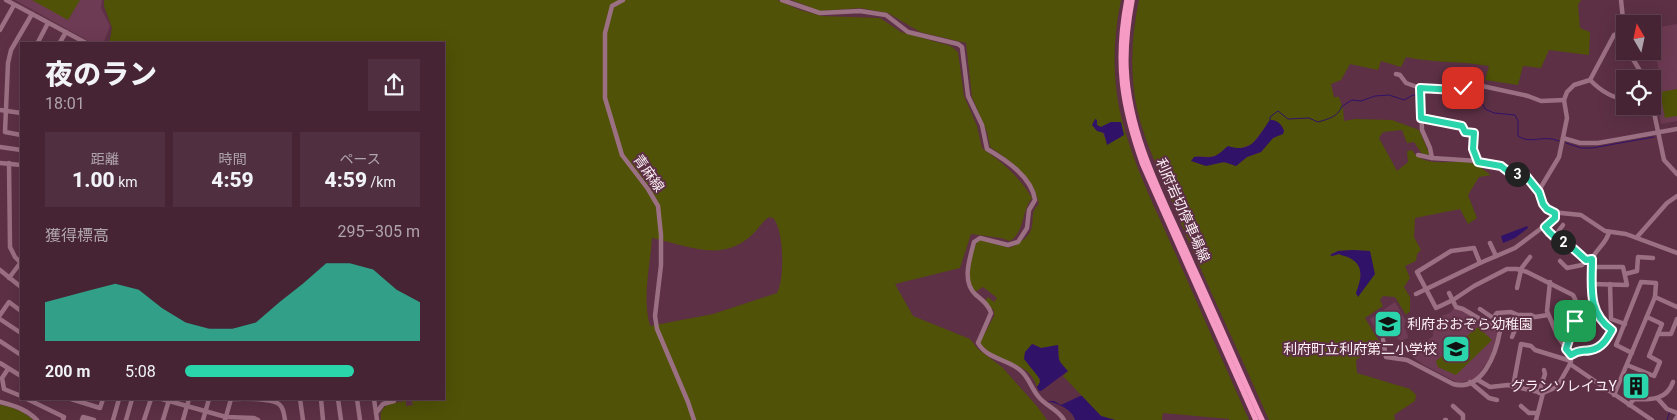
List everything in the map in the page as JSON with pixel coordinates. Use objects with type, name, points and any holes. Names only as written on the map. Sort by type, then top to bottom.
[{"type":"main road","name":"利府岩切停車場線","points":[[1127,0],[1121,45],[1121,70],[1126,112],[1132,134],[1143,165],[1256,420]]},
{"type":"main road","name":"利府岩切停車場線","points":[[1132,0],[1126,43],[1126,68],[1131,110],[1137,133],[1160,192],[1262,420]]},
{"type":"street","points":[[6,0],[82,42]]},
{"type":"street","points":[[610,0],[612,6],[622,0]]},
{"type":"street","points":[[782,0],[820,13],[860,11],[886,14],[908,32],[961,45],[968,96],[982,125],[987,149],[1005,160],[1026,180],[1035,200],[1029,210],[1027,228],[1018,242],[1008,245],[980,238],[974,242],[969,265],[968,284],[973,292],[986,304],[991,313],[978,343],[991,356],[1020,370],[1025,375],[1038,398],[1058,412],[1064,420]]},
{"type":"street","points":[[1622,0],[1623,15]]},
{"type":"street","points":[[0,30],[14,4]]},
{"type":"street","name":"青麻線","points":[[612,6],[605,33],[605,98],[622,155],[648,189],[658,206],[661,235],[661,265],[655,319],[657,329],[694,420]]},
{"type":"street","points":[[20,135],[5,132],[6,78],[11,50],[32,14]]},
{"type":"street","points":[[38,42],[48,23]]},
{"type":"street","points":[[60,42],[66,32]]},
{"type":"street","points":[[1539,192],[1559,157],[1567,118],[1564,100],[1569,89],[1590,80],[1616,34]]},
{"type":"street","points":[[1396,74],[1400,74],[1406,82],[1420,93],[1456,90],[1473,84],[1530,96],[1541,101],[1564,100]]},
{"type":"street","points":[[1590,80],[1604,92],[1616,97]]},
{"type":"street","points":[[1420,93],[1422,130],[1432,158]]},
{"type":"street","points":[[0,110],[20,113]]},
{"type":"street","points":[[1654,115],[1664,160],[1677,174]]},
{"type":"street","points":[[1421,118],[1462,126],[1465,132],[1474,133],[1473,149],[1478,162]]},
{"type":"street","points":[[1563,138],[1580,142],[1598,143],[1677,129]]},
{"type":"street","points":[[0,146],[20,150]]},
{"type":"street","points":[[1418,155],[1501,166],[1510,173],[1526,176],[1539,192],[1543,204],[1547,209],[1555,213],[1581,215],[1605,231],[1637,237],[1677,253]]},
{"type":"street","points":[[0,162],[20,165]]},
{"type":"street","points":[[8,163],[10,247],[15,257],[20,261]]},
{"type":"street","points":[[1637,237],[1667,203],[1677,196]]},
{"type":"street","points":[[1416,294],[1480,262],[1515,248],[1545,227],[1555,218],[1555,213]]},
{"type":"street","points":[[1554,237],[1563,225]]},
{"type":"street","points":[[1478,380],[1490,387],[1508,385],[1541,393],[1557,387],[1578,350],[1592,350],[1601,346],[1612,330],[1603,324],[1592,302],[1592,267],[1589,260],[1554,237],[1545,227]]},
{"type":"street","points":[[1560,261],[1567,268],[1582,265],[1589,260],[1608,237],[1609,232]]},
{"type":"street","points":[[1490,243],[1496,256]]},
{"type":"street","points":[[1480,262],[1474,248],[1452,251],[1417,272],[1436,308],[1507,269],[1520,270],[1550,282],[1573,295],[1578,305],[1592,302]]},
{"type":"street","points":[[1517,288],[1520,270],[1530,257]]},
{"type":"street","points":[[1625,274],[1637,271],[1638,257],[1653,258]]},
{"type":"street","points":[[9,278],[20,263]]},
{"type":"street","points":[[1592,267],[1623,267],[1627,285],[1592,284]]},
{"type":"street","points":[[0,270],[20,286]]},
{"type":"street","points":[[1550,282],[1548,315],[1571,360]]},
{"type":"street","points":[[1614,395],[1627,365],[1632,353],[1647,317],[1655,297],[1656,283],[1641,282],[1616,346],[1632,353]]},
{"type":"street","points":[[1610,284],[1611,319],[1625,324]]},
{"type":"street","points":[[1383,340],[1386,357],[1407,360],[1459,386],[1478,380],[1490,363],[1500,331],[1456,306],[1449,293]]},
{"type":"street","points":[[1655,297],[1677,307]]},
{"type":"street","points":[[20,310],[9,302],[0,317],[20,332]]},
{"type":"street","points":[[1480,309],[1493,318],[1497,313],[1511,312],[1518,315],[1531,314],[1535,317],[1548,315]]},
{"type":"street","points":[[1512,337],[1521,315]]},
{"type":"street","points":[[1627,365],[1654,376],[1660,362],[1650,356],[1662,324],[1647,317]]},
{"type":"street","points":[[1658,334],[1671,334],[1677,319]]},
{"type":"street","points":[[1566,349],[1572,320],[1583,324]]},
{"type":"street","points":[[0,341],[20,354]]},
{"type":"street","points":[[1513,386],[1522,344],[1531,346],[1535,350],[1571,360],[1614,395],[1652,420]]},
{"type":"street","points":[[0,363],[20,375]]},
{"type":"street","points":[[8,369],[2,378],[4,389],[20,396]]},
{"type":"street","points":[[1536,420],[1545,374],[1544,370]]},
{"type":"street","points":[[1470,382],[1489,398],[1497,400]]},
{"type":"street","points":[[1629,405],[1634,399],[1647,400],[1658,398],[1668,392],[1673,382]]},
{"type":"street","points":[[1658,398],[1668,409],[1677,412]]},
{"type":"street","points":[[29,400],[64,417],[63,420]]},
{"type":"street","points":[[80,400],[100,408],[103,400]]},
{"type":"street","points":[[112,420],[119,400]]},
{"type":"street","points":[[126,420],[132,400]]},
{"type":"street","points":[[144,420],[151,400]]},
{"type":"street","points":[[163,420],[169,400],[226,418],[254,418],[258,420]]},
{"type":"street","points":[[183,420],[189,400]]},
{"type":"street","points":[[203,420],[209,400]]},
{"type":"street","points":[[226,418],[231,400]]},
{"type":"street","points":[[270,400],[277,402],[281,406],[285,420]]},
{"type":"street","points":[[300,400],[303,420]]},
{"type":"street","points":[[320,400],[323,420]]},
{"type":"street","points":[[338,400],[341,420]]},
{"type":"street","points":[[357,400],[360,420]]},
{"type":"street","points":[[374,400],[377,420]]},
{"type":"street","points":[[376,413],[383,404],[394,400]]},
{"type":"street","points":[[0,402],[18,407],[31,414],[37,420]]},
{"type":"street","points":[[1453,406],[1463,415],[1463,420]]},
{"type":"street","points":[[1521,406],[1529,412],[1538,413]]},
{"type":"street","points":[[82,420],[83,417],[94,420]]},
{"type":"shaded area","points":[[15,0],[102,0],[101,8],[110,26],[104,42],[90,42]]},
{"type":"shaded area","points":[[32,0],[80,0],[68,20]]},
{"type":"shaded area","points":[[104,0],[777,0],[800,10],[822,16],[880,18],[901,32],[951,46],[958,52],[964,96],[977,126],[982,148],[1010,170],[1032,198],[1026,209],[1021,227],[1010,241],[971,234],[960,268],[895,284],[913,316],[970,339],[978,349],[1002,367],[1047,420],[381,420],[382,410],[392,403],[406,401],[406,406],[413,405],[411,400],[445,400],[445,42],[109,42],[112,28],[104,6]],"holes":[[[769,217],[773,218],[777,224],[782,254],[780,286],[777,293],[713,314],[650,326],[647,282],[652,238],[691,248],[717,250],[741,243],[753,234]]]},
{"type":"shaded area","points":[[792,0],[1121,0],[1116,29],[1115,73],[1118,102],[1126,134],[1146,188],[1249,420],[1229,420],[1163,413],[1162,420],[1115,420],[1101,416],[1063,376],[1068,371],[1059,360],[1058,345],[1041,348],[1033,344],[1025,353],[1030,367],[1036,372],[1040,382],[1037,387],[1026,370],[1000,359],[985,350],[980,342],[994,316],[994,311],[985,301],[988,297],[994,302],[997,298],[983,287],[975,292],[971,285],[970,268],[975,248],[980,240],[1010,248],[1019,243],[1031,230],[1033,213],[1039,204],[1032,185],[1027,178],[1014,164],[990,147],[987,132],[972,97],[966,43],[920,32],[888,13],[860,8],[820,11]],"holes":[[[1096,120],[1097,125],[1101,127],[1111,122],[1118,123],[1121,137],[1115,140],[1105,138],[1102,131],[1096,130],[1093,123]]]},
{"type":"shaded area","points":[[1139,0],[1581,0],[1578,5],[1580,28],[1590,32],[1589,55],[1549,50],[1541,68],[1523,66],[1518,85],[1485,80],[1489,66],[1406,57],[1401,67],[1381,61],[1378,70],[1350,64],[1341,80],[1331,84],[1334,97],[1339,97],[1344,121],[1355,119],[1392,120],[1419,130],[1430,155],[1422,154],[1414,142],[1407,143],[1402,130],[1383,132],[1379,138],[1397,171],[1408,162],[1407,151],[1412,150],[1424,160],[1432,162],[1467,162],[1479,166],[1491,175],[1479,177],[1468,195],[1477,218],[1468,224],[1460,209],[1415,218],[1414,237],[1421,250],[1417,254],[1416,261],[1405,266],[1410,278],[1404,287],[1410,297],[1410,311],[1406,315],[1395,297],[1383,296],[1380,300],[1383,306],[1365,318],[1380,343],[1356,360],[1357,373],[1410,389],[1416,395],[1415,401],[1394,415],[1395,420],[1269,420],[1193,251],[1145,135],[1137,110],[1133,73],[1132,49]],"holes":[[[1271,120],[1279,123],[1284,131],[1269,141],[1261,152],[1247,157],[1236,166],[1225,163],[1203,164],[1197,162],[1197,156],[1214,156],[1227,147],[1238,149],[1252,144]],[[1338,251],[1369,251],[1368,282],[1358,296],[1356,293],[1360,274],[1358,265],[1350,258],[1339,254],[1331,256],[1331,254]]]},
{"type":"shaded area","points":[[1677,24],[1677,121],[1661,124],[1659,115],[1661,115],[1661,70],[1659,70],[1657,60],[1661,60],[1661,27]]},
{"type":"shaded area","points":[[1677,89],[1677,116],[1665,118],[1661,92]]},
{"type":"shaded area","points":[[1095,119],[1097,120],[1097,125],[1101,127],[1111,122],[1121,122],[1124,135],[1107,145],[1104,133],[1097,131],[1092,125]]},
{"type":"shaded area","points":[[1271,120],[1281,125],[1284,131],[1283,134],[1273,138],[1261,152],[1247,157],[1236,166],[1224,162],[1206,166],[1191,161],[1194,157],[1214,156],[1228,146],[1243,148],[1249,146],[1258,138]]},
{"type":"shaded area","points":[[1527,226],[1528,228],[1515,238],[1503,243],[1501,236]]},
{"type":"shaded area","points":[[1338,251],[1370,251],[1375,274],[1358,297],[1356,293],[1360,269],[1358,265],[1350,258],[1339,254],[1330,255]]},
{"type":"shaded area","name":"利府おおぞら幼稚園","points":[[1395,302],[1406,321],[1404,327],[1408,338],[1401,341],[1395,337],[1381,339],[1370,319]]},
{"type":"shaded area","name":"利府町立利府第二小学校","points":[[1454,308],[1462,310],[1496,331],[1498,335],[1488,361],[1475,379],[1458,383],[1424,365],[1410,355],[1433,336],[1433,324],[1441,316],[1450,313]]},
{"type":"shaded area","points":[[1478,327],[1492,340],[1456,375],[1438,367],[1436,361]]},
{"type":"shaded area","points":[[1032,344],[1041,348],[1058,345],[1059,360],[1068,371],[1041,391],[1037,387],[1040,379],[1024,359],[1025,352]]},
{"type":"shaded area","points":[[1080,396],[1101,416],[1115,420],[1075,420],[1067,410],[1047,401],[1054,401],[1061,405]]},
{"type":"shaded area","points":[[0,405],[18,410],[33,420],[0,420]]},
{"type":"waterway","points":[[1433,91],[1443,93],[1454,99],[1467,98],[1481,101],[1485,109],[1494,113],[1515,115],[1518,121],[1518,136],[1523,139],[1553,139],[1559,141]]},
{"type":"waterway","points":[[1270,122],[1270,117],[1278,111],[1288,119],[1309,118],[1318,122],[1329,119],[1342,106],[1352,100],[1361,101],[1375,96],[1389,95],[1404,100],[1413,95],[1419,96]]},
{"type":"waterway","points":[[1566,143],[1581,148],[1592,148],[1654,137]]},
{"type":"waterway","points":[[1667,420],[1670,411]]},
{"type":"place","name":"利府おおぞら幼稚園","points":[[1388,324]]},
{"type":"place","name":"利府町立利府第二小学校","points":[[1456,349]]},
{"type":"place","name":"グランソレイユY","points":[[1636,386]]},
{"type":"route","points":[[1463,88],[1456,90],[1420,88],[1421,118],[1462,126],[1465,132],[1474,133],[1473,149],[1478,162],[1501,166],[1510,173],[1526,176],[1539,192],[1543,204],[1551,212],[1555,213],[1555,218],[1545,227],[1551,236],[1564,242],[1586,260],[1592,259],[1592,302],[1603,324],[1612,330],[1601,346],[1592,350],[1578,350],[1571,355],[1566,349],[1575,321]]}]
